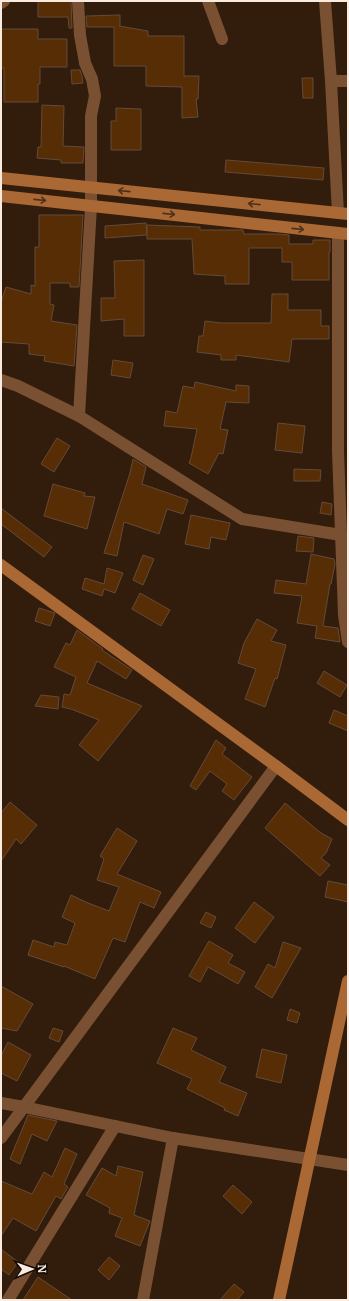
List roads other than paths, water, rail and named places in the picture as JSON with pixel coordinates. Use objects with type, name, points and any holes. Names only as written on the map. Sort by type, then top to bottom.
[{"type":"street","points":[[78,1],[80,35],[85,63],[92,79],[95,96],[91,116],[91,206],[80,416]]},
{"type":"street","points":[[208,1],[222,39]]},
{"type":"street","points":[[1,178],[343,214],[325,1]]},
{"type":"street","points":[[331,81],[348,81]]},
{"type":"street","points":[[1,196],[343,234],[338,451],[344,615],[348,642]]},
{"type":"street","points":[[1,380],[18,386],[80,416],[242,519],[341,536]]},
{"type":"street","points":[[1,565],[348,820]]},
{"type":"street","points":[[1,1138],[276,766]]},
{"type":"street","points":[[280,1300],[348,981]]},
{"type":"street","points":[[1,1103],[173,1138],[348,1165]]},
{"type":"street","points":[[8,1300],[115,1126]]},
{"type":"street","points":[[143,1300],[173,1138]]}]
